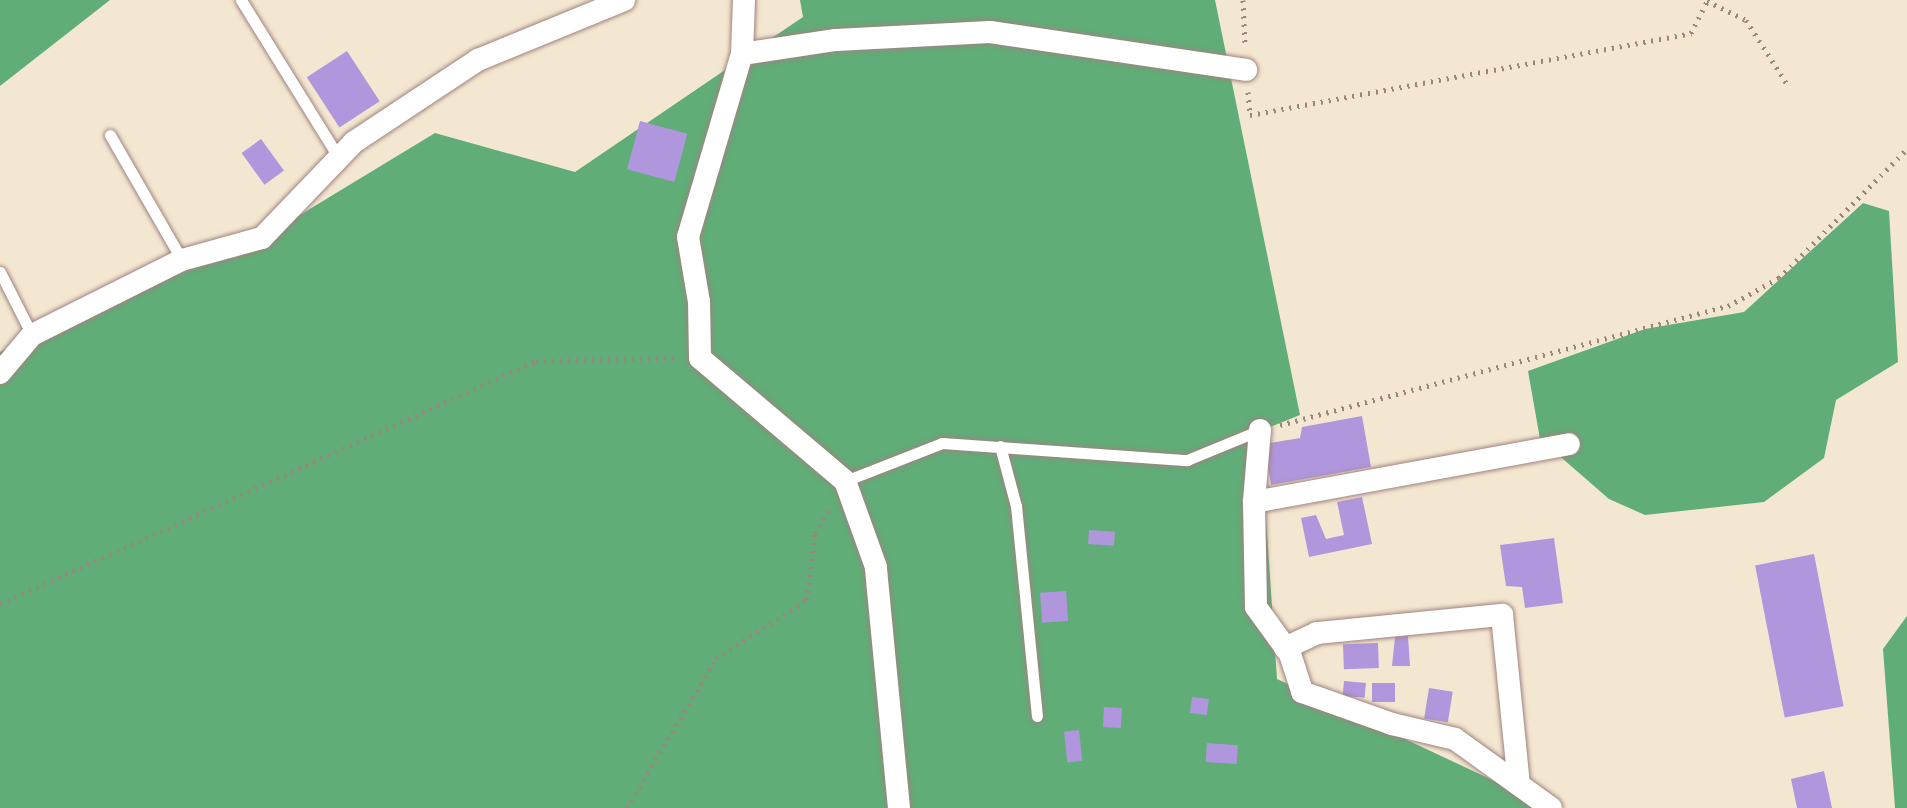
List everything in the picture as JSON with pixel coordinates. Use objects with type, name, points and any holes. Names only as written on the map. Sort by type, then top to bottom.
[{"type":"street","points":[[0,373],[32,335],[182,260],[262,238],[354,142],[478,60],[624,0]]},
{"type":"street","points":[[744,0],[742,54],[688,237],[699,302],[700,358],[845,481],[876,567],[899,808]]},
{"type":"street","points":[[742,54],[836,40],[990,32],[1246,70]]},
{"type":"street","points":[[1260,430],[1254,502],[1256,607],[1285,648],[1302,692],[1392,724],[1455,739],[1551,808]]},
{"type":"street","points":[[1254,502],[1569,444]]},
{"type":"street","points":[[1285,648],[1317,633],[1502,615],[1519,784]]},
{"type":"lane","points":[[241,0],[339,158]]},
{"type":"lane","points":[[110,135],[182,260]]},
{"type":"lane","points":[[0,272],[32,335]]},
{"type":"lane","points":[[845,481],[942,443],[1187,460],[1260,430]]},
{"type":"lane","points":[[1000,446],[1016,506],[1037,716]]},
{"type":"path","points":[[1243,0],[1250,115],[1691,33],[1707,1],[1746,20],[1787,84]]},
{"type":"path","points":[[1260,430],[1728,306],[1779,278],[1907,149]]},
{"type":"path","points":[[0,604],[536,361],[700,358]]},
{"type":"path","points":[[627,808],[716,658],[807,600],[815,533],[845,481]]},
{"type":"green space","points":[[0,0],[110,0],[0,86]]},
{"type":"green space","points":[[800,0],[1215,0],[1300,415],[1260,431],[1277,679],[1552,808],[0,808],[0,352],[182,260],[262,238],[435,133],[575,172],[803,17]]},
{"type":"green space","points":[[1863,203],[1889,211],[1898,362],[1836,400],[1824,458],[1764,502],[1645,515],[1609,499],[1540,439],[1528,371],[1645,329],[1744,312]]},
{"type":"green space","points":[[1907,616],[1907,808],[1895,808],[1883,649]]},
{"type":"building","points":[[347,51],[380,101],[339,127],[307,77]]},
{"type":"building","points":[[640,121],[687,134],[674,182],[627,169]]},
{"type":"building","points":[[261,139],[284,171],[265,185],[242,153]]},
{"type":"building","points":[[1362,416],[1371,467],[1271,485],[1264,444],[1300,438],[1302,427]]},
{"type":"building","points":[[1362,497],[1372,544],[1309,557],[1301,518],[1316,515],[1326,539],[1344,535],[1337,502]]},
{"type":"building","points":[[1089,530],[1115,532],[1114,546],[1088,544]]},
{"type":"building","points":[[1554,538],[1563,603],[1525,608],[1522,587],[1506,586],[1500,545]]},
{"type":"building","points":[[1814,554],[1844,706],[1785,718],[1755,565]]},
{"type":"building","points":[[1066,591],[1068,621],[1042,623],[1040,593]]},
{"type":"building","points":[[1408,636],[1410,666],[1392,666],[1395,637]]},
{"type":"building","points":[[1378,643],[1379,668],[1344,669],[1343,644]]},
{"type":"building","points":[[1344,681],[1366,683],[1365,698],[1343,696]]},
{"type":"building","points":[[1372,683],[1395,683],[1395,702],[1372,702]]},
{"type":"building","points":[[1429,688],[1453,692],[1448,722],[1424,719]]},
{"type":"building","points":[[1192,697],[1209,699],[1207,715],[1190,713]]},
{"type":"building","points":[[1104,707],[1122,708],[1121,728],[1103,727]]},
{"type":"building","points":[[1079,730],[1082,761],[1067,762],[1064,732]]},
{"type":"building","points":[[1207,743],[1238,745],[1237,764],[1206,762]]},
{"type":"building","points":[[1824,771],[1832,808],[1797,808],[1791,779]]}]
